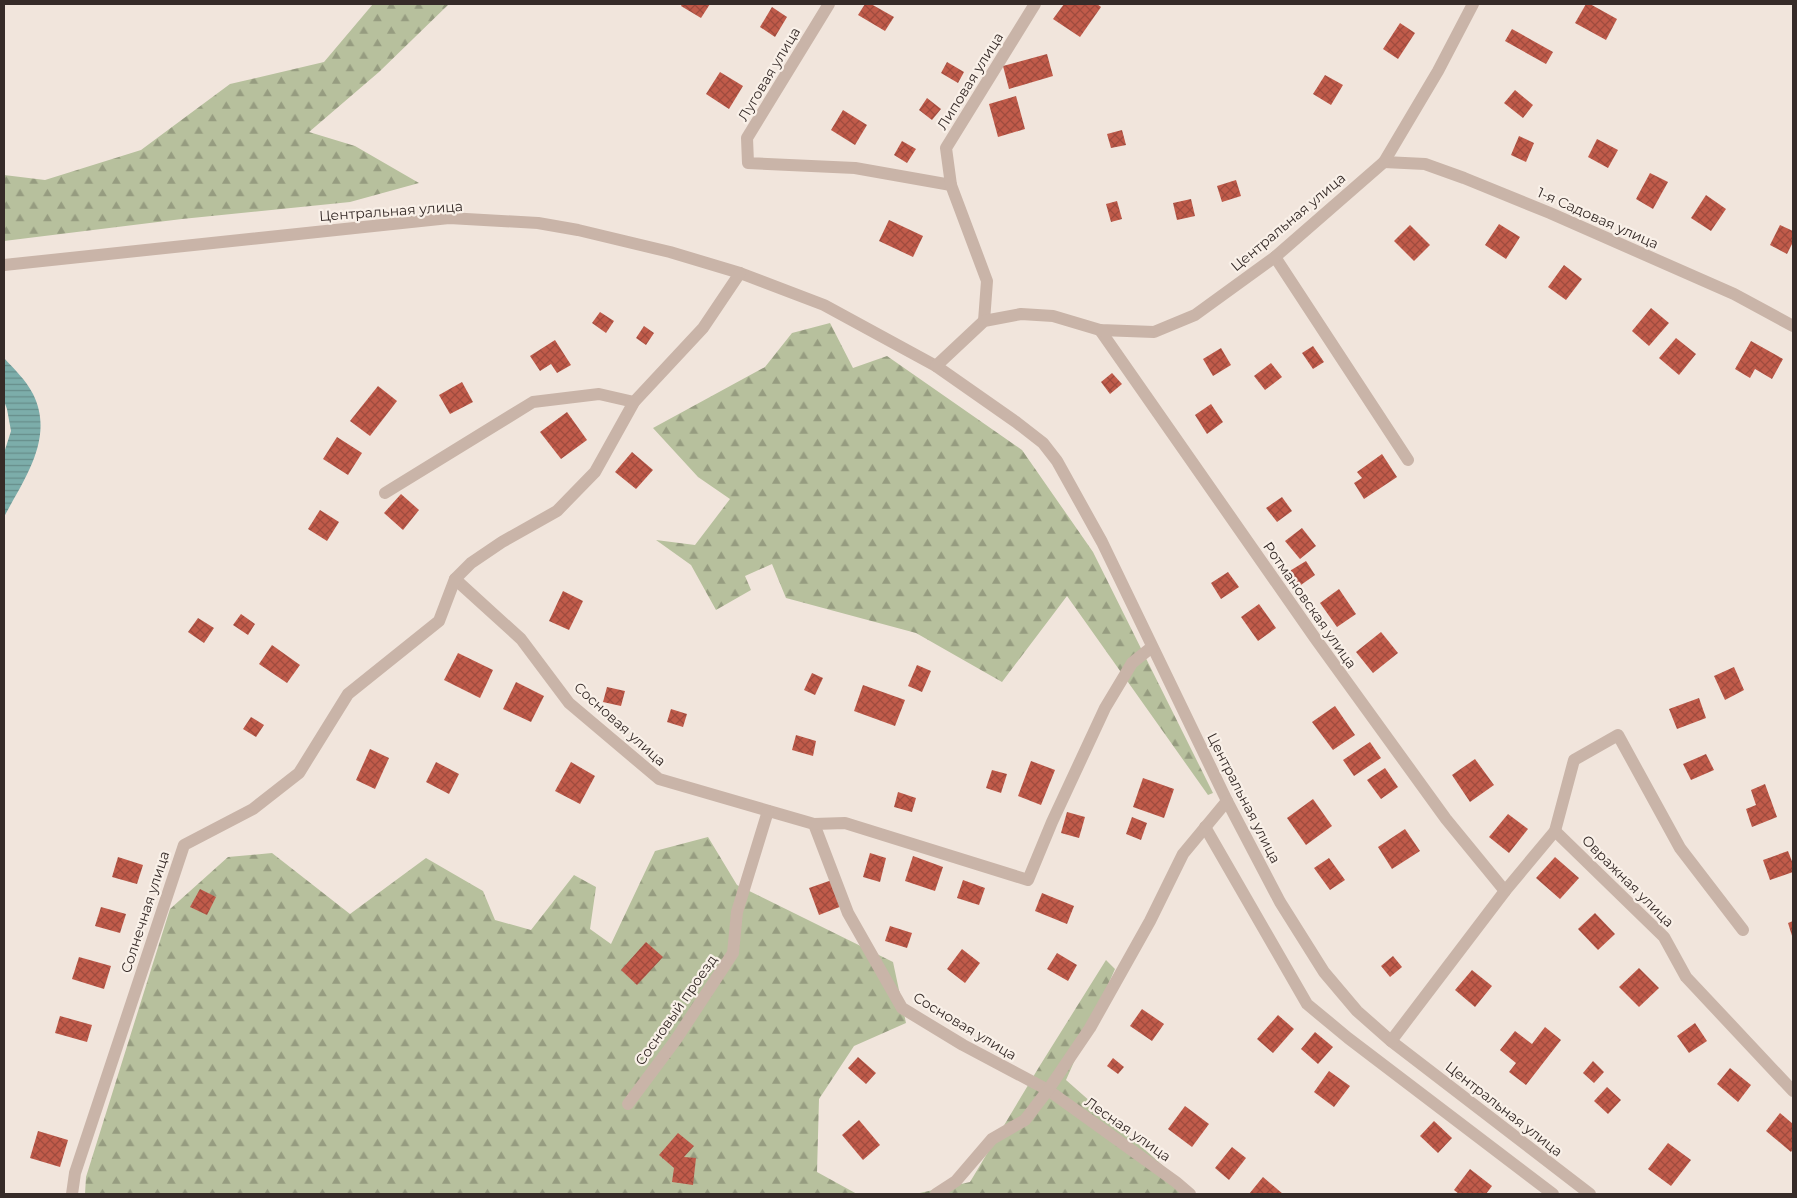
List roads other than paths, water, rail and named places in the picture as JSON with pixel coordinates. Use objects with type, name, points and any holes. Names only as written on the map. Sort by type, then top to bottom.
[{"type":"street","name":"Луговая улица","points":[[829,4],[747,138],[748,163],[855,168],[951,186]]},
{"type":"street","name":"Липовая улица","points":[[984,321],[986,281],[951,186],[946,148],[1035,4]]},
{"type":"street","name":"Центральная улица","points":[[984,321],[1021,314],[1052,316],[1100,330],[1154,332],[1194,315],[1274,257],[1384,162],[1438,71],[1473,4]]},
{"type":"street","name":"1-я Садовая улица","points":[[1384,162],[1425,164],[1464,178],[1550,213],[1734,294],[1793,326]]},
{"type":"street","name":"Центральная улица","points":[[4,265],[449,218],[538,223],[578,230],[670,252],[740,273],[824,305],[936,366],[1043,443],[1057,461],[1102,542],[1227,801],[1280,902],[1324,972],[1357,1011],[1391,1041],[1590,1194]]},
{"type":"street","points":[[1274,257],[1408,460]]},
{"type":"street","name":"Солнечная улица","points":[[72,1194],[75,1173],[184,845],[254,809],[299,773],[348,694],[439,621],[455,579],[472,563],[502,542],[558,511],[596,472],[634,402],[703,328],[740,273]]},
{"type":"street","points":[[936,366],[984,321]]},
{"type":"street","name":"Ротмановская улица","points":[[1100,330],[1315,638],[1446,819],[1506,891]]},
{"type":"street","points":[[385,493],[533,402],[599,394],[634,402]]},
{"type":"street","name":"Сосновая улица","points":[[455,579],[521,639],[569,703],[658,779],[814,824],[848,913],[902,1008],[964,1045],[1048,1090]]},
{"type":"street","points":[[814,824],[845,823],[1028,880],[1052,822],[1105,708],[1132,663],[1152,647]]},
{"type":"street","points":[[1391,1041],[1506,891],[1555,831],[1574,760],[1618,735],[1680,848],[1743,930]]},
{"type":"street","points":[[936,1194],[956,1181],[992,1138],[1025,1120],[1048,1090],[1090,1028],[1150,921],[1183,854],[1227,801]]},
{"type":"street","name":"Сосновый проезд","points":[[628,1104],[675,1041],[733,953],[737,912],[768,811]]},
{"type":"street","points":[[1205,827],[1307,1004],[1348,1038],[1554,1194]]},
{"type":"street","name":"Овражная улица","points":[[1555,831],[1664,937],[1686,977],[1793,1091]]},
{"type":"street","name":"Лесная улица","points":[[1048,1090],[1190,1194]]},
{"type":"water","points":[[4,358],[23,379],[33,394],[39,410],[41,426],[39,442],[28,473],[4,517],[4,453],[11,431],[4,401]]}]
